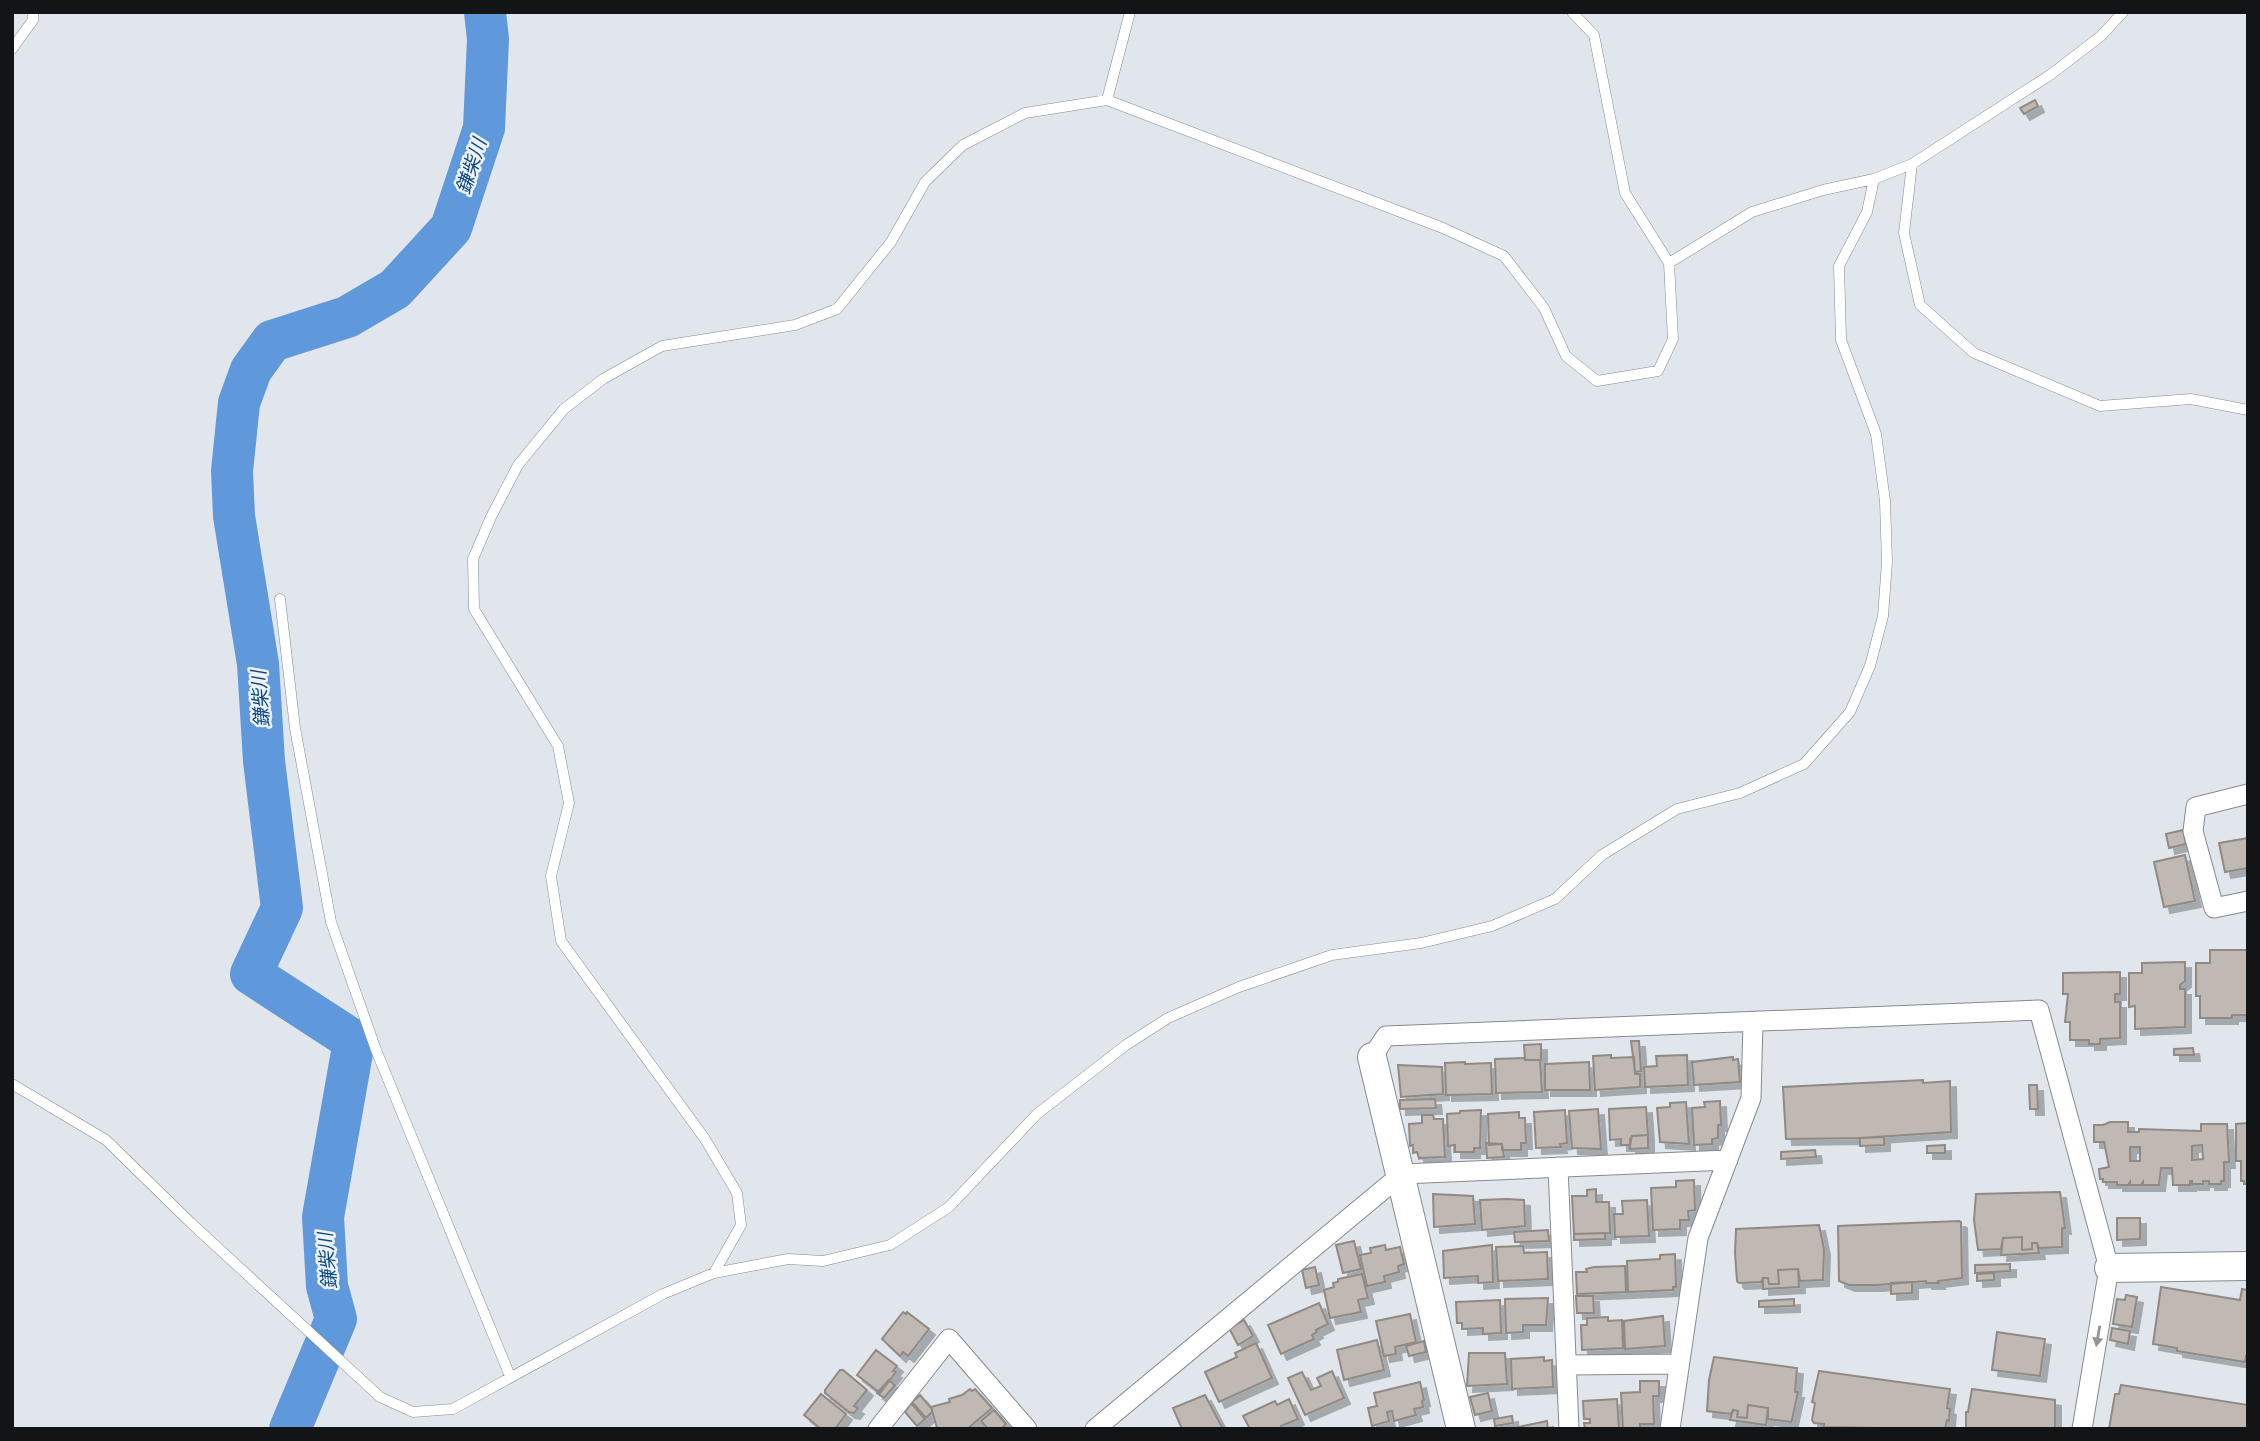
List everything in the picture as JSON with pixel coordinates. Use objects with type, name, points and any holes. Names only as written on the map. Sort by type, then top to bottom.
[{"type":"street","points":[[2248,794],[2196,807],[2193,831],[2214,908],[2248,901]]},
{"type":"street","points":[[1461,1429],[1372,1057],[1386,1036],[2039,1010],[2109,1268],[2082,1429]]},
{"type":"street","points":[[1670,1429],[1698,1238],[1751,1098],[1753,1022]]},
{"type":"street","points":[[1095,1429],[1402,1174],[1728,1160]]},
{"type":"street","points":[[1558,1167],[1569,1429]]},
{"type":"street","points":[[2109,1268],[2248,1266]]},
{"type":"street","points":[[878,1429],[949,1339],[1027,1429]]},
{"type":"street","points":[[1567,1366],[1679,1364]]},
{"type":"lane","points":[[12,49],[33,20],[33,12]]},
{"type":"lane","points":[[1107,100],[1130,12]]},
{"type":"lane","points":[[714,1273],[741,1225],[737,1193],[705,1139],[561,941],[551,876],[569,803],[558,746],[474,609],[473,559],[518,465],[564,409],[603,379],[662,346],[795,325],[837,309],[891,242],[925,183],[963,145],[1025,113],[1107,100],[1443,228],[1504,256],[1544,308],[1566,356],[1597,381],[1658,371],[1673,339],[1669,263],[1625,193],[1594,35],[1572,12]]},
{"type":"lane","points":[[1669,263],[1752,212],[1824,190],[1874,179],[1912,164],[2050,75],[2101,36],[2123,12]]},
{"type":"lane","points":[[1912,164],[1904,233],[1920,305],[1974,353],[2100,406],[2191,399],[2248,410]]},
{"type":"lane","points":[[12,1084],[106,1140],[337,1359],[380,1397],[413,1412],[453,1409],[663,1294],[714,1273],[788,1259],[823,1261],[890,1245],[949,1207],[1037,1114],[1126,1045],[1168,1018],[1239,987],[1332,955],[1421,943],[1492,926],[1555,899],[1602,855],[1677,809],[1740,793],[1804,764],[1850,712],[1870,666],[1883,617],[1885,501],[1876,434],[1841,340],[1839,266],[1867,212],[1874,179]]},
{"type":"lane","points":[[280,599],[295,728],[331,922],[376,1050],[510,1376]]},
{"type":"building","points":[[2035,100],[2038,106],[2024,114],[2020,108]]},
{"type":"building","points":[[2183,830],[2186,844],[2169,848],[2166,834]]},
{"type":"building","points":[[2248,838],[2248,868],[2225,872],[2219,843]]},
{"type":"building","points":[[2185,855],[2195,901],[2164,907],[2154,862]]},
{"type":"building","points":[[2210,950],[2248,950],[2248,1015],[2200,1018],[2200,996],[2196,996],[2196,963],[2210,963]]},
{"type":"building","points":[[2185,962],[2185,981],[2180,985],[2180,989],[2185,989],[2185,1027],[2135,1029],[2135,1006],[2129,1007],[2129,973],[2142,973],[2142,963]]},
{"type":"building","points":[[2120,972],[2120,994],[2115,994],[2115,1002],[2120,1002],[2120,1038],[2100,1039],[2100,1044],[2089,1044],[2089,1040],[2070,1040],[2070,1022],[2065,1022],[2068,994],[2063,994],[2063,973]]},
{"type":"building","points":[[1631,1041],[1639,1041],[1641,1071],[1635,1072]]},
{"type":"building","points":[[1541,1044],[1541,1060],[1525,1060],[1524,1045]]},
{"type":"building","points":[[2193,1048],[2194,1055],[2174,1055],[2174,1049]]},
{"type":"building","points":[[1611,1055],[1611,1058],[1634,1057],[1635,1074],[1640,1074],[1640,1087],[1595,1090],[1593,1056]]},
{"type":"building","points":[[1687,1055],[1688,1085],[1645,1087],[1644,1067],[1657,1066],[1656,1056]]},
{"type":"building","points":[[1733,1057],[1733,1060],[1738,1059],[1740,1082],[1694,1085],[1692,1062]]},
{"type":"building","points":[[1495,1059],[1540,1060],[1542,1092],[1496,1093]]},
{"type":"building","points":[[1589,1062],[1590,1090],[1545,1090],[1545,1064]]},
{"type":"building","points":[[1445,1063],[1491,1063],[1492,1094],[1446,1095]]},
{"type":"building","points":[[1398,1065],[1442,1067],[1443,1094],[1401,1097]]},
{"type":"building","points":[[1923,1080],[1923,1083],[1950,1081],[1951,1132],[1860,1138],[1786,1139],[1783,1087]]},
{"type":"building","points":[[2029,1085],[2037,1085],[2038,1109],[2030,1109]]},
{"type":"building","points":[[1435,1099],[1436,1108],[1400,1109],[1400,1100]]},
{"type":"building","points":[[1720,1101],[1721,1125],[1718,1125],[1718,1138],[1712,1139],[1712,1144],[1694,1145],[1692,1108],[1705,1107],[1704,1102]]},
{"type":"building","points":[[1686,1102],[1689,1144],[1660,1142],[1657,1108],[1670,1107],[1670,1103]]},
{"type":"building","points":[[1646,1107],[1648,1135],[1632,1136],[1630,1145],[1621,1145],[1621,1139],[1610,1140],[1609,1109]]},
{"type":"building","points":[[1598,1109],[1601,1149],[1572,1148],[1569,1111]]},
{"type":"building","points":[[1481,1110],[1480,1148],[1474,1148],[1474,1152],[1455,1152],[1455,1145],[1448,1146],[1447,1114]]},
{"type":"building","points":[[1565,1110],[1567,1143],[1560,1144],[1561,1147],[1536,1148],[1534,1112]]},
{"type":"building","points":[[1519,1112],[1519,1118],[1525,1118],[1526,1143],[1521,1143],[1521,1150],[1502,1150],[1502,1144],[1489,1145],[1488,1114]]},
{"type":"building","points":[[1422,1115],[1443,1119],[1445,1157],[1419,1158],[1417,1152],[1413,1153],[1409,1124],[1422,1123]]},
{"type":"building","points":[[2110,1122],[2128,1122],[2128,1132],[2139,1132],[2139,1129],[2201,1131],[2201,1124],[2227,1124],[2229,1162],[2224,1162],[2224,1181],[2221,1181],[2221,1184],[2203,1181],[2203,1184],[2192,1184],[2190,1181],[2190,1185],[2173,1185],[2172,1168],[2161,1168],[2159,1185],[2143,1185],[2143,1182],[2141,1185],[2130,1185],[2130,1182],[2128,1185],[2117,1185],[2117,1182],[2103,1182],[2099,1169],[2109,1167],[2104,1142],[2094,1142],[2094,1125]],"holes":[[[2202,1145],[2203,1159],[2192,1160],[2192,1146]],[[2130,1147],[2140,1147],[2140,1161],[2130,1161]]]},
{"type":"building","points":[[2248,1123],[2248,1184],[2244,1184],[2244,1181],[2241,1181],[2241,1161],[2236,1161],[2236,1124]]},
{"type":"building","points":[[1648,1135],[1648,1148],[1630,1149],[1632,1136]]},
{"type":"building","points":[[1884,1137],[1884,1145],[1860,1146],[1860,1138]]},
{"type":"building","points":[[1486,1143],[1502,1144],[1504,1157],[1487,1158]]},
{"type":"building","points":[[1945,1145],[1945,1153],[1927,1153],[1927,1146]]},
{"type":"building","points":[[1815,1150],[1816,1157],[1781,1159],[1781,1152]]},
{"type":"building","points":[[1694,1180],[1695,1210],[1688,1211],[1689,1220],[1680,1220],[1680,1229],[1653,1230],[1651,1188],[1676,1187],[1676,1181]]},
{"type":"building","points":[[1596,1189],[1596,1202],[1609,1202],[1610,1233],[1574,1234],[1572,1196],[1587,1196],[1587,1190]]},
{"type":"building","points":[[2060,1192],[2065,1228],[2062,1228],[2062,1247],[2039,1248],[2037,1243],[2032,1243],[2032,1249],[2022,1250],[2022,1237],[2003,1238],[2001,1249],[1978,1250],[1974,1220],[1976,1194]]},
{"type":"building","points":[[1433,1194],[1473,1196],[1475,1224],[1434,1227]]},
{"type":"building","points":[[1480,1200],[1524,1200],[1525,1226],[1482,1230]]},
{"type":"building","points":[[1647,1200],[1649,1236],[1615,1237],[1614,1214],[1623,1214],[1622,1201]]},
{"type":"building","points":[[2117,1218],[2140,1218],[2140,1239],[2117,1240]]},
{"type":"building","points":[[1959,1221],[1962,1278],[1938,1281],[1939,1283],[1926,1281],[1877,1285],[1849,1285],[1839,1281],[1838,1226]]},
{"type":"building","points":[[1819,1225],[1824,1249],[1823,1280],[1800,1281],[1798,1269],[1778,1270],[1779,1284],[1769,1284],[1768,1278],[1763,1278],[1761,1282],[1737,1281],[1736,1229]]},
{"type":"building","points":[[1548,1230],[1549,1241],[1515,1242],[1514,1232]]},
{"type":"building","points":[[1605,1233],[1605,1239],[1574,1240],[1574,1234]]},
{"type":"building","points":[[2022,1237],[2022,1250],[2032,1249],[2032,1243],[2037,1243],[2039,1253],[2001,1255],[2003,1238]]},
{"type":"building","points":[[1354,1241],[1361,1269],[1343,1273],[1336,1245]]},
{"type":"building","points":[[1385,1245],[1386,1250],[1400,1247],[1404,1264],[1398,1266],[1399,1272],[1384,1276],[1385,1282],[1367,1286],[1360,1255],[1371,1253],[1370,1248]]},
{"type":"building","points":[[1492,1245],[1493,1282],[1478,1283],[1478,1276],[1444,1278],[1443,1251]]},
{"type":"building","points":[[1523,1246],[1524,1253],[1547,1252],[1548,1279],[1498,1281],[1496,1247]]},
{"type":"building","points":[[1675,1254],[1676,1287],[1673,1287],[1673,1290],[1628,1292],[1627,1261],[1660,1259],[1660,1255]]},
{"type":"building","points":[[2010,1264],[2010,1271],[1975,1273],[1975,1265]]},
{"type":"building","points":[[1625,1266],[1626,1292],[1577,1294],[1576,1272],[1587,1272],[1586,1269],[1594,1267]]},
{"type":"building","points":[[1315,1267],[1319,1285],[1306,1288],[1302,1270]]},
{"type":"building","points":[[1798,1269],[1799,1287],[1763,1289],[1763,1278],[1768,1278],[1769,1284],[1779,1284],[1778,1270]]},
{"type":"building","points":[[1994,1273],[1994,1280],[1977,1281],[1977,1274]]},
{"type":"building","points":[[1362,1274],[1368,1298],[1358,1300],[1361,1312],[1330,1318],[1324,1290],[1334,1287],[1333,1283],[1338,1282],[1338,1279]]},
{"type":"building","points":[[1912,1282],[1912,1293],[1891,1294],[1891,1283]]},
{"type":"building","points":[[2161,1287],[2240,1300],[2242,1289],[2248,1290],[2248,1356],[2245,1362],[2177,1351],[2177,1348],[2153,1344]]},
{"type":"building","points":[[2126,1295],[2137,1297],[2132,1327],[2113,1324],[2117,1299],[2125,1300]]},
{"type":"building","points":[[1576,1296],[1593,1296],[1594,1313],[1577,1313]]},
{"type":"building","points":[[1548,1298],[1546,1325],[1523,1325],[1523,1332],[1506,1333],[1505,1299]]},
{"type":"building","points":[[1794,1299],[1794,1306],[1759,1307],[1759,1301]]},
{"type":"building","points":[[1500,1300],[1501,1333],[1483,1334],[1483,1328],[1462,1329],[1462,1323],[1457,1323],[1456,1302]]},
{"type":"building","points":[[1319,1303],[1328,1324],[1316,1330],[1312,1335],[1314,1339],[1281,1354],[1268,1325]]},
{"type":"building","points":[[903,1312],[907,1312],[929,1329],[908,1356],[903,1352],[900,1356],[882,1339]]},
{"type":"building","points":[[1410,1314],[1416,1342],[1395,1347],[1396,1354],[1384,1356],[1376,1321]]},
{"type":"building","points":[[1663,1316],[1665,1346],[1625,1349],[1624,1321]]},
{"type":"building","points":[[1608,1317],[1608,1321],[1622,1320],[1623,1348],[1582,1350],[1581,1325],[1587,1325],[1587,1318]]},
{"type":"building","points":[[1244,1320],[1253,1336],[1238,1345],[1229,1328]]},
{"type":"building","points":[[2112,1328],[2130,1331],[2128,1344],[2110,1340]]},
{"type":"building","points":[[1997,1332],[2045,1339],[2040,1376],[1992,1370]]},
{"type":"building","points":[[1377,1340],[1384,1370],[1344,1380],[1337,1350]]},
{"type":"building","points":[[1424,1341],[1426,1352],[1409,1356],[1406,1346]]},
{"type":"building","points":[[1256,1343],[1272,1378],[1219,1402],[1205,1372],[1237,1357],[1235,1353]]},
{"type":"building","points":[[876,1350],[897,1366],[893,1371],[896,1372],[880,1393],[857,1375]]},
{"type":"building","points":[[1469,1353],[1505,1353],[1507,1384],[1467,1386]]},
{"type":"building","points":[[1544,1357],[1544,1361],[1552,1360],[1553,1387],[1512,1389],[1511,1359]]},
{"type":"building","points":[[1714,1357],[1797,1368],[1795,1392],[1798,1392],[1791,1422],[1768,1419],[1768,1408],[1748,1405],[1747,1418],[1737,1417],[1738,1411],[1733,1410],[1731,1414],[1707,1411]]},
{"type":"building","points":[[840,1370],[867,1390],[854,1406],[858,1408],[854,1413],[825,1393]]},
{"type":"building","points":[[1332,1371],[1344,1398],[1305,1415],[1288,1378],[1302,1372],[1311,1390],[1321,1386],[1317,1378]]},
{"type":"building","points":[[1819,1371],[1950,1389],[1947,1408],[1950,1409],[1949,1421],[1947,1420],[1945,1429],[1824,1427],[1824,1424],[1814,1423],[1812,1420],[1815,1403],[1812,1402]]},
{"type":"building","points":[[889,1380],[895,1385],[884,1398],[877,1393]]},
{"type":"building","points":[[1640,1381],[1659,1381],[1659,1396],[1653,1396],[1654,1424],[1640,1424],[1640,1429],[1623,1429],[1621,1393],[1640,1392]]},
{"type":"building","points":[[1420,1382],[1424,1400],[1423,1407],[1414,1409],[1416,1415],[1394,1421],[1392,1411],[1387,1412],[1389,1421],[1372,1426],[1368,1408],[1377,1406],[1374,1393]]},
{"type":"building","points":[[2121,1385],[2248,1405],[2248,1429],[2109,1429],[2115,1394],[2119,1394]]},
{"type":"building","points":[[975,1389],[992,1408],[967,1429],[937,1428],[931,1407],[950,1402],[949,1399]]},
{"type":"building","points":[[1972,1389],[2055,1400],[2055,1429],[1966,1429],[1966,1412]]},
{"type":"building","points":[[1488,1393],[1492,1411],[1475,1415],[1470,1397]]},
{"type":"building","points":[[821,1394],[846,1414],[835,1429],[821,1429],[804,1415]]},
{"type":"building","points":[[920,1395],[932,1409],[926,1418],[912,1402]]},
{"type":"building","points":[[1205,1395],[1223,1429],[1182,1429],[1173,1408]]},
{"type":"building","points":[[1289,1399],[1298,1419],[1281,1426],[1283,1429],[1250,1429],[1243,1416],[1275,1401],[1277,1405]]},
{"type":"building","points":[[1617,1399],[1619,1429],[1585,1429],[1584,1423],[1590,1423],[1590,1419],[1584,1419],[1583,1401]]},
{"type":"building","points":[[911,1403],[925,1419],[917,1426],[905,1412]]},
{"type":"building","points":[[1748,1405],[1768,1408],[1766,1425],[1730,1420],[1733,1410],[1738,1411],[1737,1417],[1747,1418]]},
{"type":"building","points":[[994,1410],[1006,1424],[1001,1429],[988,1429],[981,1421]]},
{"type":"building","points":[[1512,1416],[1513,1423],[1495,1426],[1494,1419]]},
{"type":"building","points":[[1547,1421],[1548,1429],[1518,1429],[1518,1427]]},
{"type":"waterway","name":"鎌柴川","points":[[290,1429],[336,1319],[327,1286],[323,1217],[354,1041],[251,974],[282,908],[264,761],[258,664],[234,516],[232,471],[239,403],[251,370],[272,341],[347,317],[395,289],[451,228],[484,128],[488,39],[485,12]]}]
